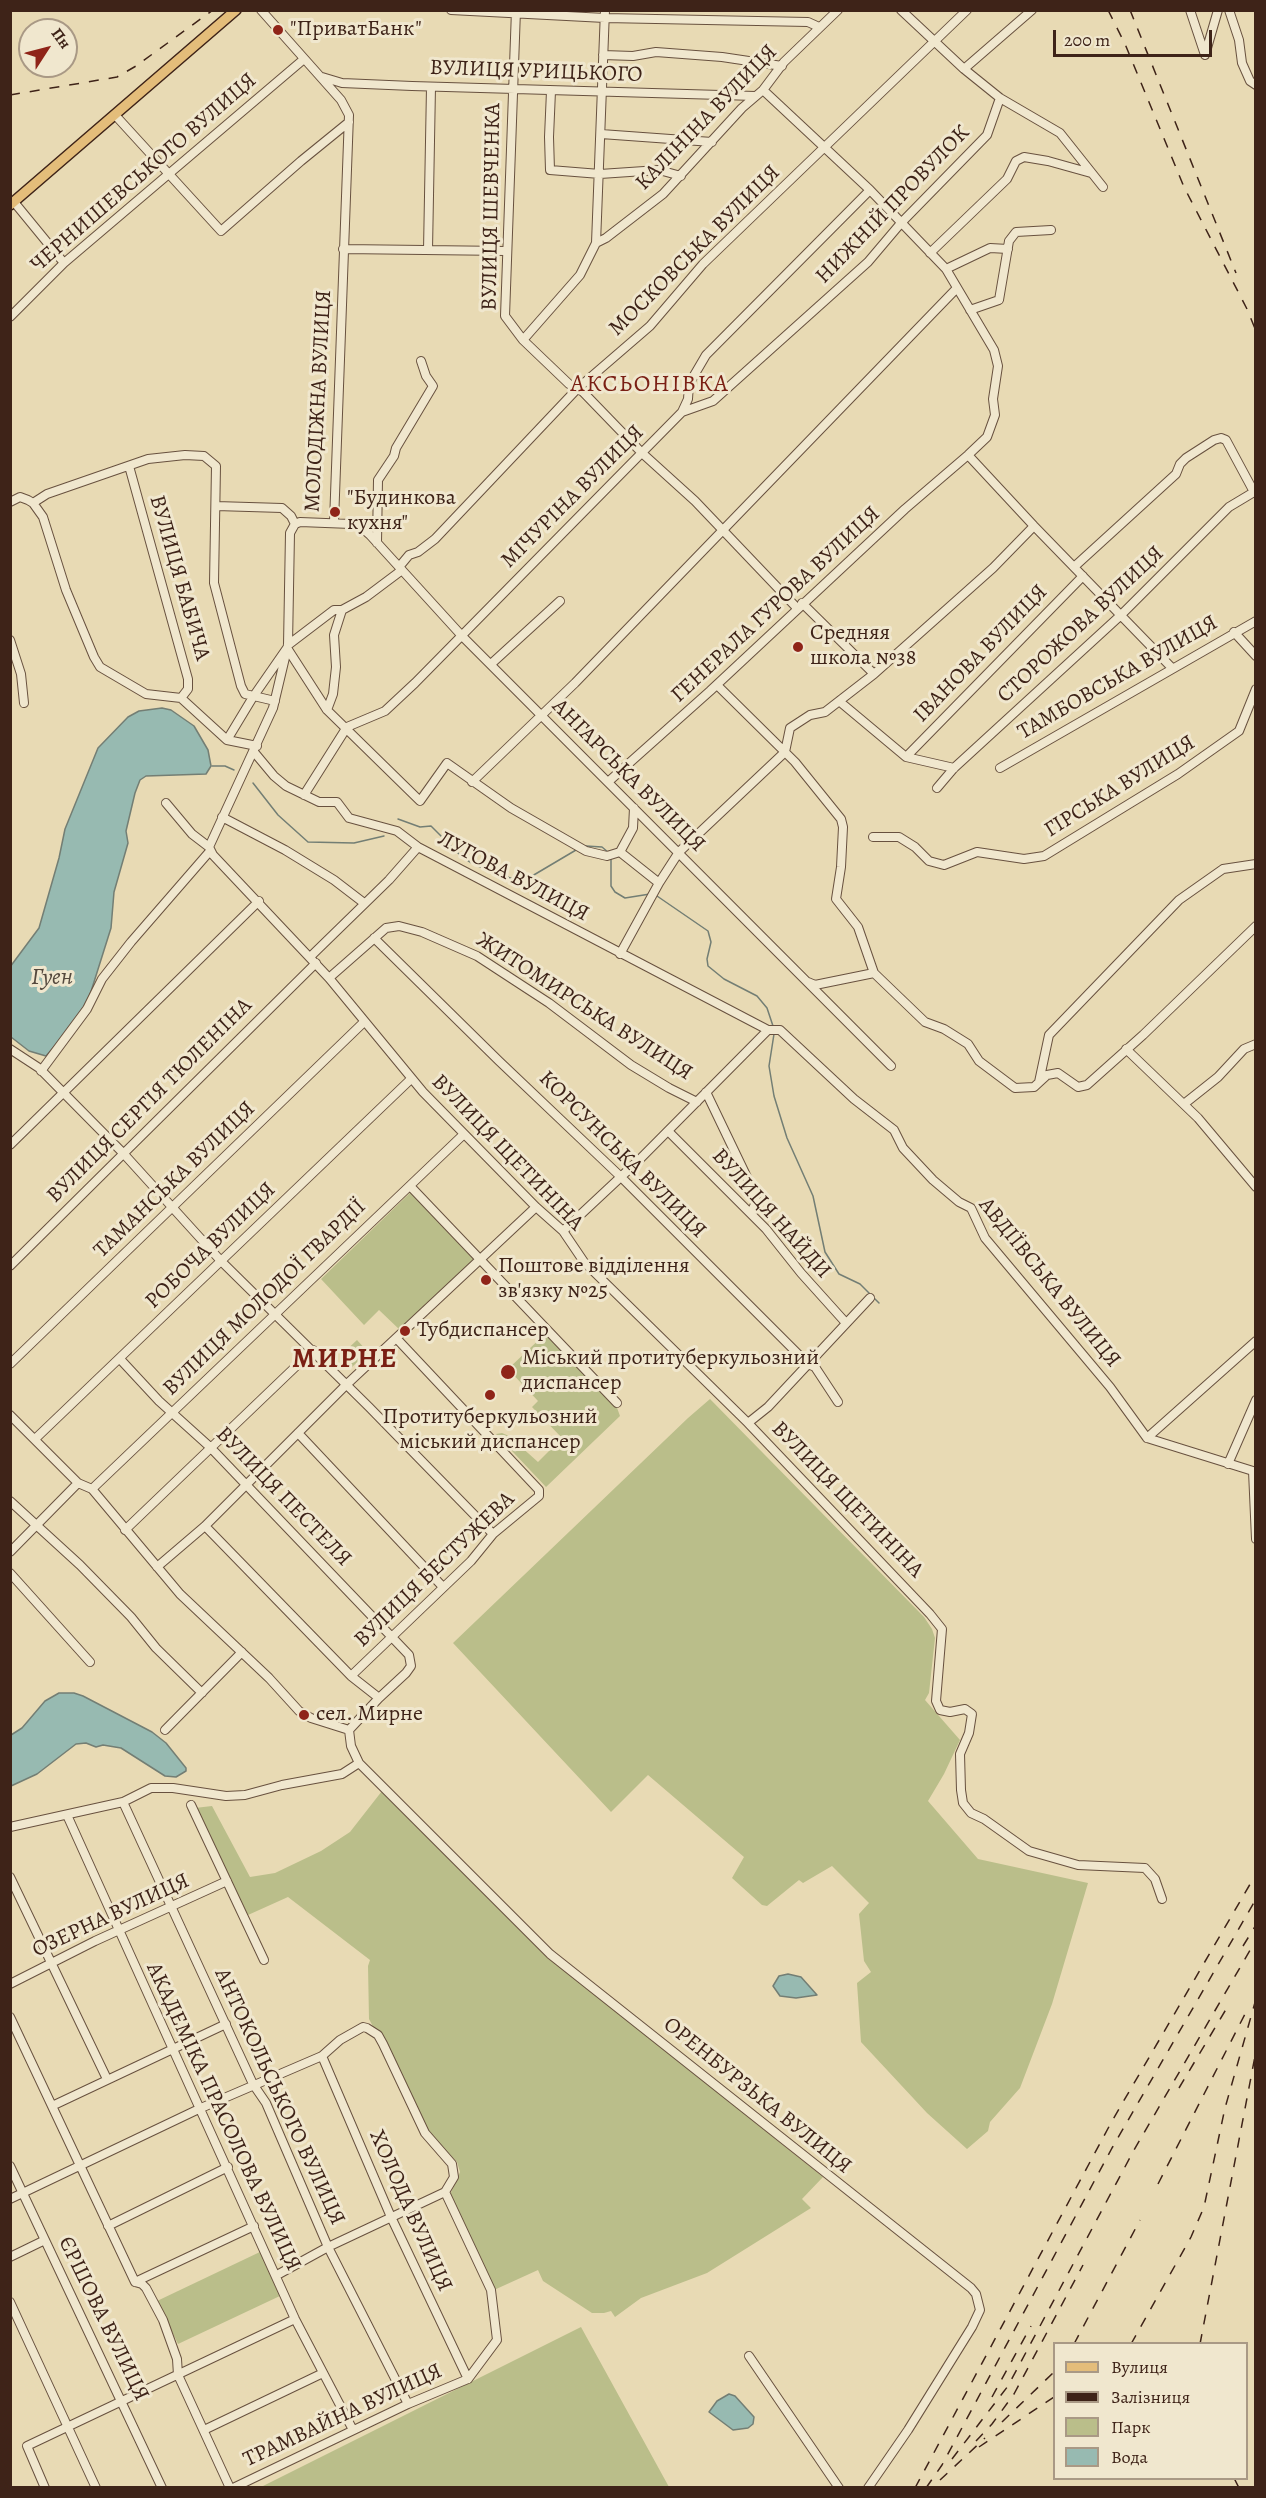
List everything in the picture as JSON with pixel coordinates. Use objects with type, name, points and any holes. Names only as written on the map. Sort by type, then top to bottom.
[{"type":"main road","points":[[12,202],[229,10]]},
{"type":"main road","points":[[12,202],[236,10]]},
{"type":"street","name":"МОЛОДІЖНА ВУЛИЦЯ","points":[[41,1071],[87,1010],[102,979],[210,849],[222,818],[256,749],[275,701],[287,646],[289,541],[296,524],[305,521],[334,522],[349,122],[345,104],[261,10]]},
{"type":"street","points":[[451,10],[808,22],[819,27]]},
{"type":"street","name":"КАЛІНІНА ВУЛИЦЯ","points":[[596,243],[640,212],[681,176],[763,90],[782,66],[838,10]]},
{"type":"street","points":[[901,10],[932,41],[1000,98],[1060,133],[1103,187]]},
{"type":"street","name":"МОСКОВСЬКА ВУЛИЦЯ","points":[[226,740],[287,646],[334,610],[342,610],[366,597],[401,569],[409,555],[418,552],[435,539],[577,388],[650,326],[704,264],[932,41],[967,10]]},
{"type":"street","points":[[964,69],[1032,10]]},
{"type":"street","points":[[1190,10],[1205,55],[1218,10]]},
{"type":"street","points":[[1229,10],[1239,40],[1242,63],[1250,81],[1256,85]]},
{"type":"street","name":"ВУЛИЦЯ ШЕВЧЕНКА","points":[[516,12],[505,316],[524,340],[577,388],[874,674]]},
{"type":"street","points":[[524,340],[580,276],[596,243],[605,14]]},
{"type":"street","points":[[603,55],[633,56],[656,52],[722,57],[782,66]]},
{"type":"street","name":"ЧЕРНИШЕВСЬКОГО ВУЛИЦЯ","points":[[10,317],[64,263],[304,59]]},
{"type":"street","name":"ВУЛИЦЯ УРИЦЬКОГО","points":[[318,75],[342,83],[755,96]]},
{"type":"street","points":[[428,250],[431,87]]},
{"type":"street","name":"ГЕНЕРАЛА ГУРОВА ВУЛИЦЯ","points":[[608,782],[987,437],[995,415],[993,399],[998,366],[994,350],[946,268],[870,190],[763,90]]},
{"type":"street","points":[[551,91],[550,170],[600,174],[659,170],[681,176]]},
{"type":"street","name":"НИЖНІЙ ПРОВУЛОК","points":[[682,412],[713,401],[868,262],[901,223],[987,135],[1000,98]]},
{"type":"street","points":[[116,115],[221,231],[349,122]]},
{"type":"street","points":[[601,134],[712,142]]},
{"type":"street","points":[[930,253],[1007,179],[1016,160],[1024,157],[1048,160],[1093,173]]},
{"type":"street","name":"МІЧУРІНА ВУЛИЦЯ","points":[[347,728],[385,711],[682,412],[688,399],[689,384],[706,355],[870,190]]},
{"type":"street","points":[[12,202],[64,263]]},
{"type":"street","points":[[970,310],[999,300],[1009,241],[1016,232],[1051,230]]},
{"type":"street","points":[[946,268],[990,248],[1008,249]]},
{"type":"street","points":[[343,249],[506,251]]},
{"type":"street","points":[[472,782],[724,531],[957,288]]},
{"type":"street","points":[[377,543],[378,480],[433,386],[426,376],[421,361]]},
{"type":"street","name":"СТОРОЖОВА ВУЛИЦЯ","points":[[937,788],[954,768],[1120,615],[1229,507],[1254,492],[1226,440],[1221,438],[1214,440],[1186,458],[1180,464],[1176,474],[1074,567]]},
{"type":"street","points":[[968,454],[1034,526],[1172,668]]},
{"type":"street","points":[[33,503],[47,494],[148,459],[185,455],[204,456],[216,466],[214,583],[218,606],[241,686],[245,694],[275,701]]},
{"type":"street","name":"ВУЛИЦЯ БАБИЧА","points":[[129,466],[189,679],[188,689],[182,698]]},
{"type":"street","points":[[10,502],[20,497],[33,503],[43,517],[66,590],[97,663],[146,694],[182,698],[226,740],[256,749]]},
{"type":"street","points":[[216,506],[282,508],[296,524]]},
{"type":"street","name":"АНГАРСЬКА ВУЛИЦЯ","points":[[334,522],[362,528],[462,636],[891,1066]]},
{"type":"street","points":[[620,954],[653,893],[679,852],[785,752],[790,728],[810,715],[825,712],[874,674],[993,568],[1034,526]]},
{"type":"street","name":"ІВАНОВА ВУЛИЦЯ","points":[[906,757],[1083,576]]},
{"type":"street","points":[[491,664],[560,601]]},
{"type":"street","points":[[327,710],[333,694],[336,668],[334,635],[342,610]]},
{"type":"street","name":"ТАМБОВСЬКА ВУЛИЦЯ","points":[[1000,768],[1256,621]]},
{"type":"street","points":[[1234,632],[1256,656]]},
{"type":"street","points":[[10,640],[21,674],[24,703]]},
{"type":"street","points":[[287,646],[327,710],[420,801],[447,764],[511,808],[576,846],[586,851],[614,854],[659,883]]},
{"type":"street","points":[[717,684],[785,752],[841,819],[843,827],[841,867],[836,899],[858,927],[874,973],[925,1022],[944,1029],[968,1044],[979,1061],[1015,1088],[1034,1087],[1047,1075],[1058,1073],[1078,1087],[1087,1085],[1143,1035],[1256,926]]},
{"type":"street","name":"ГІРСЬКА ВУЛИЦЯ","points":[[873,837],[899,837],[915,847],[929,861],[944,865],[977,852],[1024,859],[1044,856],[1160,785],[1239,732],[1256,689]]},
{"type":"street","points":[[839,701],[906,757],[954,768]]},
{"type":"street","points":[[304,795],[347,728]]},
{"type":"street","name":"ЛУГОВА ВУЛИЦЯ","points":[[256,749],[274,776],[304,795],[320,802],[338,802],[349,818],[397,831],[418,847],[768,1030]]},
{"type":"street","name":"ВУЛИЦЯ ЩЕТИНІНА","points":[[166,804],[313,960],[411,1079],[536,1207],[563,1231],[584,1262],[748,1423],[942,1629],[936,1701],[940,1710],[950,1712],[965,1709],[972,1714],[969,1733],[960,1754],[963,1803],[971,1812],[1029,1851],[1078,1865],[1145,1868],[1155,1879],[1162,1899]]},
{"type":"street","points":[[614,854],[633,828],[634,808]]},
{"type":"street","points":[[222,818],[285,850],[334,880],[364,903]]},
{"type":"street","name":"ВУЛИЦЯ СЕРГІЯ ТЮЛЕНІНА","points":[[10,1266],[313,960],[418,847]]},
{"type":"street","points":[[1039,1082],[1049,1035],[1179,900],[1223,869],[1256,864]]},
{"type":"street","points":[[10,1145],[259,901]]},
{"type":"street","name":"ЖИТОМИРСЬКА ВУЛИЦЯ","points":[[329,978],[386,928],[399,926],[422,932],[464,950],[549,1003],[631,1065],[697,1102]]},
{"type":"street","points":[[1249,933],[1256,940]]},
{"type":"street","name":"КОРСУНСЬКА ВУЛИЦЯ","points":[[374,938],[621,1177],[808,1364],[819,1372],[838,1402]]},
{"type":"street","points":[[801,978],[815,985],[874,973]]},
{"type":"street","name":"ТАМАНСЬКА ВУЛИЦЯ","points":[[10,1364],[364,1022]]},
{"type":"street","points":[[563,1231],[668,1131],[768,1030]]},
{"type":"street","name":"АВДІЇВСЬКА ВУЛИЦЯ","points":[[768,1030],[780,1030],[854,1100],[894,1130],[903,1148],[933,1180],[959,1202],[971,1208],[985,1238],[1110,1387],[1147,1438]]},
{"type":"street","points":[[1184,1104],[1218,1077],[1244,1049],[1256,1044]]},
{"type":"street","points":[[10,1049],[41,1071],[123,1153],[221,1260],[313,1350],[493,1534]]},
{"type":"street","points":[[1126,1049],[1184,1104],[1256,1187]]},
{"type":"street","name":"РОБОЧА ВУЛИЦЯ","points":[[36,1439],[411,1079]]},
{"type":"street","name":"ЖИТОМИРСЬКА ВУЛИЦЯ","points":[[706,1092],[755,1194],[756,1202],[751,1213]]},
{"type":"street","name":"ВУЛИЦЯ НАЙДИ","points":[[668,1131],[751,1213],[846,1323]]},
{"type":"street","name":"ВУЛИЦЯ МОЛОДОЇ ГВАРДІЇ","points":[[92,1489],[464,1134]]},
{"type":"street","points":[[411,1187],[617,1403]]},
{"type":"street","points":[[157,1567],[205,1526],[346,1385],[536,1207]]},
{"type":"street","points":[[748,1423],[768,1407],[870,1298]]},
{"type":"street","name":"ВУЛИЦЯ БЕСТУЖЕВА","points":[[351,1676],[471,1561],[493,1534],[537,1498],[538,1490],[397,1339]]},
{"type":"street","points":[[1147,1438],[1256,1341]]},
{"type":"street","points":[[125,1530],[313,1350]]},
{"type":"street","name":"ВУЛИЦЯ ПЕСТЕЛЯ","points":[[120,1359],[210,1447],[409,1655],[411,1666],[379,1698]]},
{"type":"street","points":[[1228,1464],[1256,1400]]},
{"type":"street","points":[[10,1415],[78,1483],[92,1489],[180,1594],[304,1715],[349,1730]]},
{"type":"street","points":[[298,1433],[443,1587]]},
{"type":"street","points":[[1147,1438],[1254,1473],[1256,1539]]},
{"type":"street","points":[[10,1552],[78,1483]]},
{"type":"street","points":[[10,1501],[80,1565],[131,1617],[156,1648],[202,1694]]},
{"type":"street","points":[[205,1526],[351,1676],[379,1698],[349,1730]]},
{"type":"street","points":[[10,1573],[90,1662]]},
{"type":"street","points":[[165,1730],[242,1653]]},
{"type":"street","points":[[10,1827],[123,1802],[151,1788],[173,1788],[226,1796],[245,1795],[282,1785],[342,1774],[359,1762],[351,1746],[349,1730]]},
{"type":"street","name":"ОРЕНБУРЗЬКА ВУЛИЦЯ","points":[[359,1762],[550,1954],[971,2288],[980,2304],[980,2310],[972,2328],[908,2430],[868,2487]]},
{"type":"street","name":"АНТОКОЛЬСЬКОГО ВУЛИЦЯ","points":[[123,1802],[253,2084],[266,2103],[328,2247],[408,2404]]},
{"type":"street","points":[[190,1805],[264,1960]]},
{"type":"street","name":"АКАДЕМІКА ПРАСОЛОВА ВУЛИЦЯ","points":[[67,1815],[295,2319],[353,2430]]},
{"type":"street","points":[[10,1876],[107,2079]]},
{"type":"street","name":"ОЗЕРНА ВУЛИЦЯ","points":[[10,1984],[227,1881]]},
{"type":"street","points":[[10,2017],[135,2282],[146,2288],[163,2320],[177,2359],[178,2375],[232,2487]]},
{"type":"street","points":[[52,2106],[172,2047],[226,2024]]},
{"type":"street","points":[[10,2199],[253,2084],[322,2056],[340,2040],[363,2027],[373,2030],[378,2035],[425,2133],[453,2163],[454,2177],[446,2192],[328,2247],[277,2275]]},
{"type":"street","name":"ХОЛОДА ВУЛИЦЯ","points":[[322,2056],[391,2217],[468,2379]]},
{"type":"street","name":"ЄРШОВА ВУЛИЦЯ","points":[[10,2166],[162,2487]]},
{"type":"street","points":[[108,2226],[228,2167]]},
{"type":"street","points":[[446,2192],[490,2290],[496,2330],[497,2340],[468,2379]]},
{"type":"street","points":[[135,2282],[254,2226]]},
{"type":"street","points":[[10,2257],[45,2240]]},
{"type":"street","points":[[10,2302],[96,2487]]},
{"type":"street","points":[[45,2487],[27,2446],[295,2319]]},
{"type":"street","points":[[748,2356],[839,2487]]},
{"type":"street","points":[[204,2430],[323,2373]]},
{"type":"street","name":"ТРАМВАЙНА ВУЛИЦЯ","points":[[232,2487],[408,2404],[468,2379]]},
{"type":"green space","points":[[411,1192],[477,1259],[401,1331],[379,1310],[364,1325],[321,1279]]},
{"type":"green space","points":[[546,1333],[616,1405],[620,1416],[546,1487],[496,1434],[502,1433],[509,1436],[538,1462],[562,1438],[532,1407],[538,1401],[508,1369]]},
{"type":"green space","points":[[357,1340],[368,1352],[352,1367],[341,1355]]},
{"type":"green space","points":[[710,1399],[924,1617],[932,1629],[935,1638],[929,1693],[925,1700],[960,1740],[928,1801],[978,1859],[1088,1883],[1052,2004],[1020,2088],[990,2122],[988,2131],[967,2149],[927,2113],[861,2042],[857,1983],[871,1972],[864,1961],[859,1914],[869,1903],[832,1866],[803,1883],[799,1880],[767,1906],[762,1905],[732,1878],[744,1857],[648,1775],[611,1812],[453,1643]]},
{"type":"green space","points":[[382,1791],[548,1957],[823,2177],[802,2199],[811,2208],[707,2273],[641,2298],[615,2317],[611,2311],[592,2313],[543,2281],[538,2270],[494,2290],[450,2195],[460,2172],[457,2162],[431,2136],[369,2019],[368,1966],[370,1960],[288,1897],[248,1915],[195,1808],[212,1806],[250,1877],[275,1873],[321,1851],[350,1832]]},
{"type":"green space","points":[[262,2251],[282,2295],[178,2344],[157,2301]]},
{"type":"green space","points":[[581,2327],[669,2487],[261,2487]]},
{"type":"water","name":"Гуен","points":[[162,708],[171,710],[194,726],[208,750],[211,766],[206,774],[146,776],[140,780],[126,831],[128,843],[114,892],[111,928],[88,1001],[67,1032],[46,1056],[29,1051],[11,1037],[10,967],[39,928],[65,829],[98,748],[128,717],[139,711]]},
{"type":"water","points":[[59,1693],[74,1693],[83,1696],[152,1732],[166,1743],[186,1771],[176,1777],[165,1776],[121,1748],[103,1745],[96,1747],[86,1743],[76,1744],[37,1774],[11,1786],[11,1735],[22,1728],[45,1701]]},
{"type":"water","points":[[788,1974],[801,1977],[817,1995],[796,1998],[780,1996],[773,1986],[779,1976]]},
{"type":"water","points":[[729,2394],[735,2396],[754,2417],[753,2424],[748,2428],[733,2430],[709,2412],[717,2401]]},
{"type":"waterway","points":[[212,766],[225,766],[234,770]]},
{"type":"waterway","points":[[253,783],[278,815],[308,842],[354,843],[384,836]]},
{"type":"waterway","points":[[398,819],[420,827],[431,826],[462,857],[475,865],[513,879],[527,879],[576,850]]},
{"type":"waterway","points":[[586,846],[602,847],[609,853]]},
{"type":"waterway","points":[[611,857],[611,886],[615,892],[625,898],[650,894]]},
{"type":"waterway","points":[[657,896],[708,931],[711,942],[707,959],[708,966],[724,979],[757,996],[767,1008],[773,1026]]},
{"type":"waterway","points":[[774,1034],[769,1066],[774,1096],[787,1138],[813,1196],[825,1252],[839,1274],[860,1284],[879,1303]]},
{"type":"railway","points":[[10,95],[117,77],[136,66],[213,10]]},
{"type":"railway","points":[[1108,10],[1125,44],[1184,187],[1256,331]]},
{"type":"railway","points":[[1130,10],[1236,273]]},
{"type":"railway","points":[[915,2488],[1112,2121],[1256,1874]]},
{"type":"railway","points":[[926,2488],[942,2465],[1112,2148],[1256,1899]]},
{"type":"railway","points":[[1243,1946],[1256,1925]]},
{"type":"railway","points":[[952,2459],[1008,2386],[1134,2150],[1256,1940]]},
{"type":"railway","points":[[1132,2342],[1191,2237],[1204,2207],[1225,2108],[1256,1999]]},
{"type":"railway","points":[[1179,2088],[1228,2006]]},
{"type":"railway","points":[[1158,2184],[1245,2014]]},
{"type":"railway","points":[[1200,2342],[1256,2051]]},
{"type":"railway","points":[[1075,2342],[1140,2220]]},
{"type":"railway","points":[[976,2441],[1014,2394],[1083,2265]]},
{"type":"railway","points":[[992,2397],[1031,2326]]},
{"type":"railway","points":[[1002,2422],[1053,2373]]},
{"type":"railway","points":[[979,2447],[1053,2398]]},
{"type":"railway","points":[[940,2480],[985,2438]]},
{"type":"railway","points":[[1235,2480],[1239,2488]]},
{"type":"place","name":"\"ПриватБанк\"","points":[[278,30]]},
{"type":"place","name":"\"Будинкова кухня\"","points":[[335,512]]},
{"type":"place","name":"Средняя школа №38","points":[[798,647]]},
{"type":"place","name":"Поштове відділення зв'язку №25","points":[[486,1280]]},
{"type":"place","name":"Тубдиспансер","points":[[405,1331]]},
{"type":"place","name":"Міський протитуберкульозний диспансер","points":[[508,1372]]},
{"type":"place","name":"Протитуберкульозний міський диспансер","points":[[490,1395]]},
{"type":"place","name":"сел. Мирне","points":[[304,1715]]},
{"type":"district","name":"АКСЬОНІВКА","points":[[650,385]]},
{"type":"district","name":"МИРНЕ","points":[[345,1360]]}]
